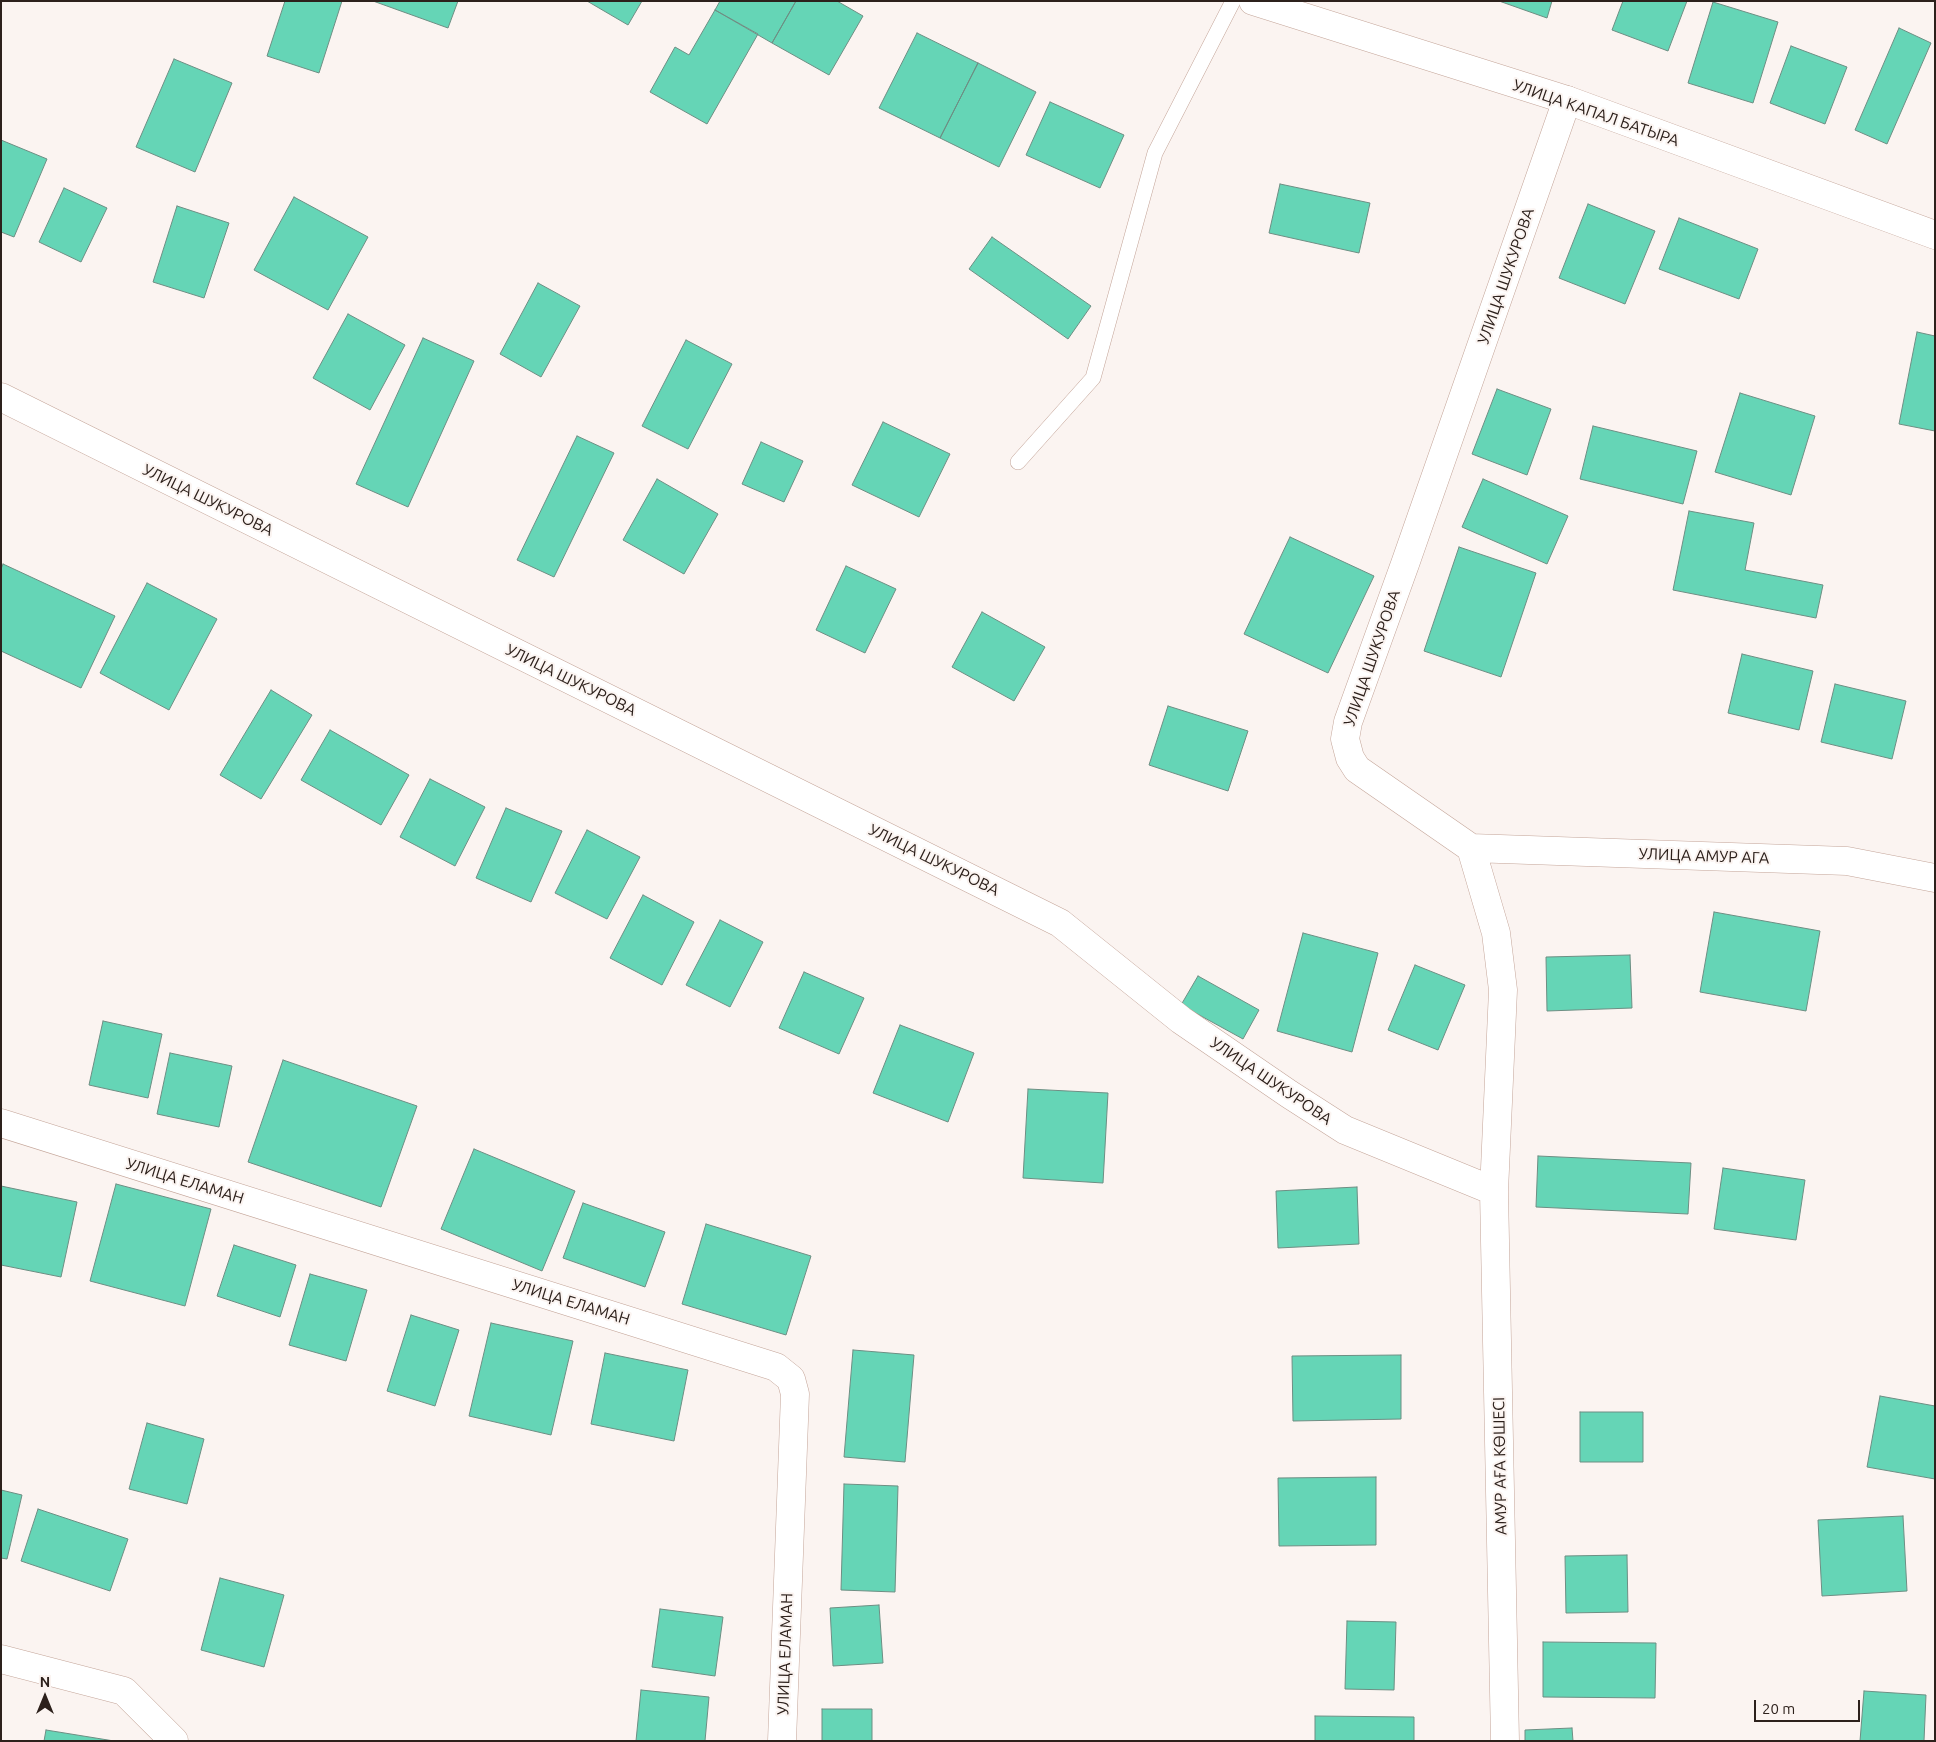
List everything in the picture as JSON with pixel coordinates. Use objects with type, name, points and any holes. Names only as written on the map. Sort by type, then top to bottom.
[{"type":"street","name":"УЛИЦА КАПАЛ БАТЫРА","points":[[1253,1],[1567,100],[1935,235]]},
{"type":"street","name":"УЛИЦА ШУКУРОВА","points":[[1471,848],[1357,769],[1350,758],[1345,739],[1348,722],[1567,100]]},
{"type":"street","name":"УЛИЦА ШУКУРОВА","points":[[1,397],[1060,923],[1181,1020],[1345,1130],[1494,1192]]},
{"type":"street","name":"УЛИЦА АМУР АГА","points":[[1471,848],[1847,861],[1935,878]]},
{"type":"street","points":[[1471,848],[1496,933],[1503,990],[1494,1192]]},
{"type":"street","name":"УЛИЦА ЕЛАМАН","points":[[1,1124],[776,1367],[791,1379],[795,1394],[782,1741]]},
{"type":"street","name":"АМУР АҒА КӨШЕСІ","points":[[1494,1192],[1505,1741]]},
{"type":"street","points":[[1,1659],[124,1691],[174,1741]]},
{"type":"lane","points":[[1018,462],[1093,378],[1155,153],[1234,1]]},
{"type":"building","points":[[285,1],[342,1],[319,73],[267,56]]},
{"type":"building","points":[[373,1],[458,1],[448,28]]},
{"type":"building","points":[[587,1],[642,1],[628,25]]},
{"type":"building","points":[[720,1],[796,1],[772,43],[715,10]]},
{"type":"building","points":[[796,1],[837,1],[863,16],[829,75],[772,43]]},
{"type":"building","points":[[1499,1],[1552,1],[1547,18]]},
{"type":"building","points":[[1623,1],[1687,1],[1668,51],[1612,30]]},
{"type":"building","points":[[1713,2],[1778,22],[1753,103],[1688,83]]},
{"type":"building","points":[[715,10],[758,34],[707,124],[650,92],[675,47],[689,55]]},
{"type":"building","points":[[1899,28],[1931,43],[1887,144],[1855,130]]},
{"type":"building","points":[[917,33],[978,63],[940,138],[879,108]]},
{"type":"building","points":[[1791,46],[1847,67],[1825,124],[1770,103]]},
{"type":"building","points":[[174,59],[232,83],[195,172],[136,147]]},
{"type":"building","points":[[978,63],[1036,92],[999,167],[940,138]]},
{"type":"building","points":[[1050,102],[1124,135],[1100,188],[1026,155]]},
{"type":"building","points":[[1,140],[47,159],[14,237],[1,232]]},
{"type":"building","points":[[1280,184],[1370,203],[1359,253],[1269,233]]},
{"type":"building","points":[[64,188],[107,208],[81,262],[39,242]]},
{"type":"building","points":[[294,197],[368,237],[328,310],[254,270]]},
{"type":"building","points":[[1588,204],[1655,231],[1625,304],[1559,278]]},
{"type":"building","points":[[177,206],[229,223],[204,298],[153,282]]},
{"type":"building","points":[[1679,218],[1758,249],[1739,299],[1659,269]]},
{"type":"building","points":[[992,237],[1091,306],[1068,339],[969,269]]},
{"type":"building","points":[[538,283],[580,306],[541,377],[500,354]]},
{"type":"building","points":[[348,314],[405,345],[370,410],[313,378]]},
{"type":"building","points":[[1917,332],[1935,336],[1935,431],[1899,424]]},
{"type":"building","points":[[423,338],[474,361],[408,507],[356,484]]},
{"type":"building","points":[[686,340],[732,364],[688,449],[642,426]]},
{"type":"building","points":[[1497,389],[1551,409],[1527,475],[1472,454]]},
{"type":"building","points":[[1740,393],[1815,416],[1791,495],[1715,472]]},
{"type":"building","points":[[883,422],[950,454],[919,517],[852,485]]},
{"type":"building","points":[[1593,426],[1697,451],[1683,504],[1580,479]]},
{"type":"building","points":[[577,436],[614,453],[554,577],[517,560]]},
{"type":"building","points":[[761,442],[803,461],[784,502],[742,484]]},
{"type":"building","points":[[657,479],[718,514],[684,574],[623,540]]},
{"type":"building","points":[[1483,479],[1568,516],[1547,564],[1462,527]]},
{"type":"building","points":[[1689,511],[1754,523],[1745,570],[1823,585],[1816,618],[1673,590]]},
{"type":"building","points":[[1290,537],[1374,576],[1328,673],[1244,634]]},
{"type":"building","points":[[1459,547],[1536,573],[1501,677],[1424,651]]},
{"type":"building","points":[[3,564],[115,616],[81,688],[1,651],[1,569]]},
{"type":"building","points":[[846,566],[896,589],[865,653],[816,630]]},
{"type":"building","points":[[147,583],[217,619],[169,710],[100,673]]},
{"type":"building","points":[[982,612],[1045,647],[1014,701],[952,667]]},
{"type":"building","points":[[1742,654],[1813,671],[1799,730],[1728,713]]},
{"type":"building","points":[[1835,684],[1906,701],[1892,759],[1821,742]]},
{"type":"building","points":[[271,690],[312,715],[261,799],[220,775]]},
{"type":"building","points":[[1168,706],[1248,731],[1228,791],[1149,765]]},
{"type":"building","points":[[330,730],[409,775],[381,825],[301,780]]},
{"type":"building","points":[[430,779],[485,807],[455,866],[400,837]]},
{"type":"building","points":[[506,808],[562,831],[531,902],[476,878]]},
{"type":"building","points":[[587,830],[640,857],[607,919],[555,893]]},
{"type":"building","points":[[643,895],[694,922],[662,985],[610,958]]},
{"type":"building","points":[[1714,912],[1820,931],[1806,1011],[1700,992]]},
{"type":"building","points":[[720,920],[763,942],[730,1007],[686,985]]},
{"type":"building","points":[[1303,933],[1378,953],[1352,1052],[1277,1031]]},
{"type":"building","points":[[1630,955],[1632,1008],[1547,1011],[1546,957]]},
{"type":"building","points":[[1415,965],[1465,985],[1438,1050],[1388,1030]]},
{"type":"building","points":[[804,972],[864,998],[839,1054],[779,1028]]},
{"type":"building","points":[[1198,976],[1259,1010],[1243,1039],[1181,1005]]},
{"type":"building","points":[[103,1021],[162,1034],[148,1098],[89,1085]]},
{"type":"building","points":[[900,1025],[974,1053],[948,1122],[873,1093]]},
{"type":"building","points":[[170,1053],[232,1066],[219,1127],[157,1114]]},
{"type":"building","points":[[283,1060],[417,1106],[381,1207],[248,1162]]},
{"type":"building","points":[[1028,1089],[1108,1093],[1103,1183],[1023,1178]]},
{"type":"building","points":[[474,1149],[575,1191],[542,1271],[441,1229]]},
{"type":"building","points":[[1538,1156],[1691,1163],[1688,1214],[1536,1207]]},
{"type":"building","points":[[1723,1168],[1805,1180],[1796,1240],[1714,1229]]},
{"type":"building","points":[[116,1184],[211,1209],[185,1306],[90,1281]]},
{"type":"building","points":[[1,1186],[77,1202],[61,1277],[1,1265]]},
{"type":"building","points":[[1357,1187],[1359,1244],[1278,1248],[1276,1191]]},
{"type":"building","points":[[583,1203],[665,1232],[645,1287],[563,1258]]},
{"type":"building","points":[[706,1224],[811,1256],[786,1335],[682,1304]]},
{"type":"building","points":[[234,1245],[296,1265],[280,1317],[217,1296]]},
{"type":"building","points":[[310,1274],[367,1290],[346,1361],[289,1345]]},
{"type":"building","points":[[411,1315],[459,1330],[435,1406],[387,1391]]},
{"type":"building","points":[[491,1323],[573,1341],[551,1435],[469,1416]]},
{"type":"building","points":[[853,1350],[914,1355],[905,1462],[844,1457]]},
{"type":"building","points":[[605,1353],[688,1370],[674,1441],[591,1424]]},
{"type":"building","points":[[1401,1355],[1401,1419],[1293,1421],[1292,1356]]},
{"type":"building","points":[[1880,1396],[1935,1406],[1935,1479],[1867,1467]]},
{"type":"building","points":[[1580,1412],[1643,1412],[1643,1462],[1580,1462]]},
{"type":"building","points":[[147,1423],[204,1439],[187,1504],[129,1489]]},
{"type":"building","points":[[1376,1477],[1376,1545],[1279,1546],[1278,1478]]},
{"type":"building","points":[[844,1484],[898,1486],[895,1592],[841,1590]]},
{"type":"building","points":[[1,1490],[22,1495],[7,1559],[1,1558]]},
{"type":"building","points":[[38,1509],[128,1539],[110,1591],[21,1561]]},
{"type":"building","points":[[1903,1516],[1907,1591],[1822,1596],[1818,1520]]},
{"type":"building","points":[[1627,1555],[1628,1612],[1566,1613],[1565,1556]]},
{"type":"building","points":[[220,1578],[284,1595],[264,1667],[201,1650]]},
{"type":"building","points":[[879,1605],[883,1663],[833,1666],[830,1608]]},
{"type":"building","points":[[660,1609],[723,1617],[715,1676],[652,1667]]},
{"type":"building","points":[[1347,1621],[1396,1622],[1394,1690],[1345,1689]]},
{"type":"building","points":[[1543,1642],[1656,1643],[1655,1698],[1543,1697]]},
{"type":"building","points":[[641,1690],[709,1697],[705,1741],[636,1741]]},
{"type":"building","points":[[1864,1691],[1926,1695],[1924,1741],[1860,1741]]},
{"type":"building","points":[[822,1709],[872,1709],[872,1741],[822,1741]]},
{"type":"building","points":[[1315,1716],[1414,1717],[1414,1741],[1315,1741]]},
{"type":"building","points":[[1572,1728],[1573,1741],[1525,1741],[1525,1730]]},
{"type":"building","points":[[46,1730],[114,1741],[44,1741]]}]
